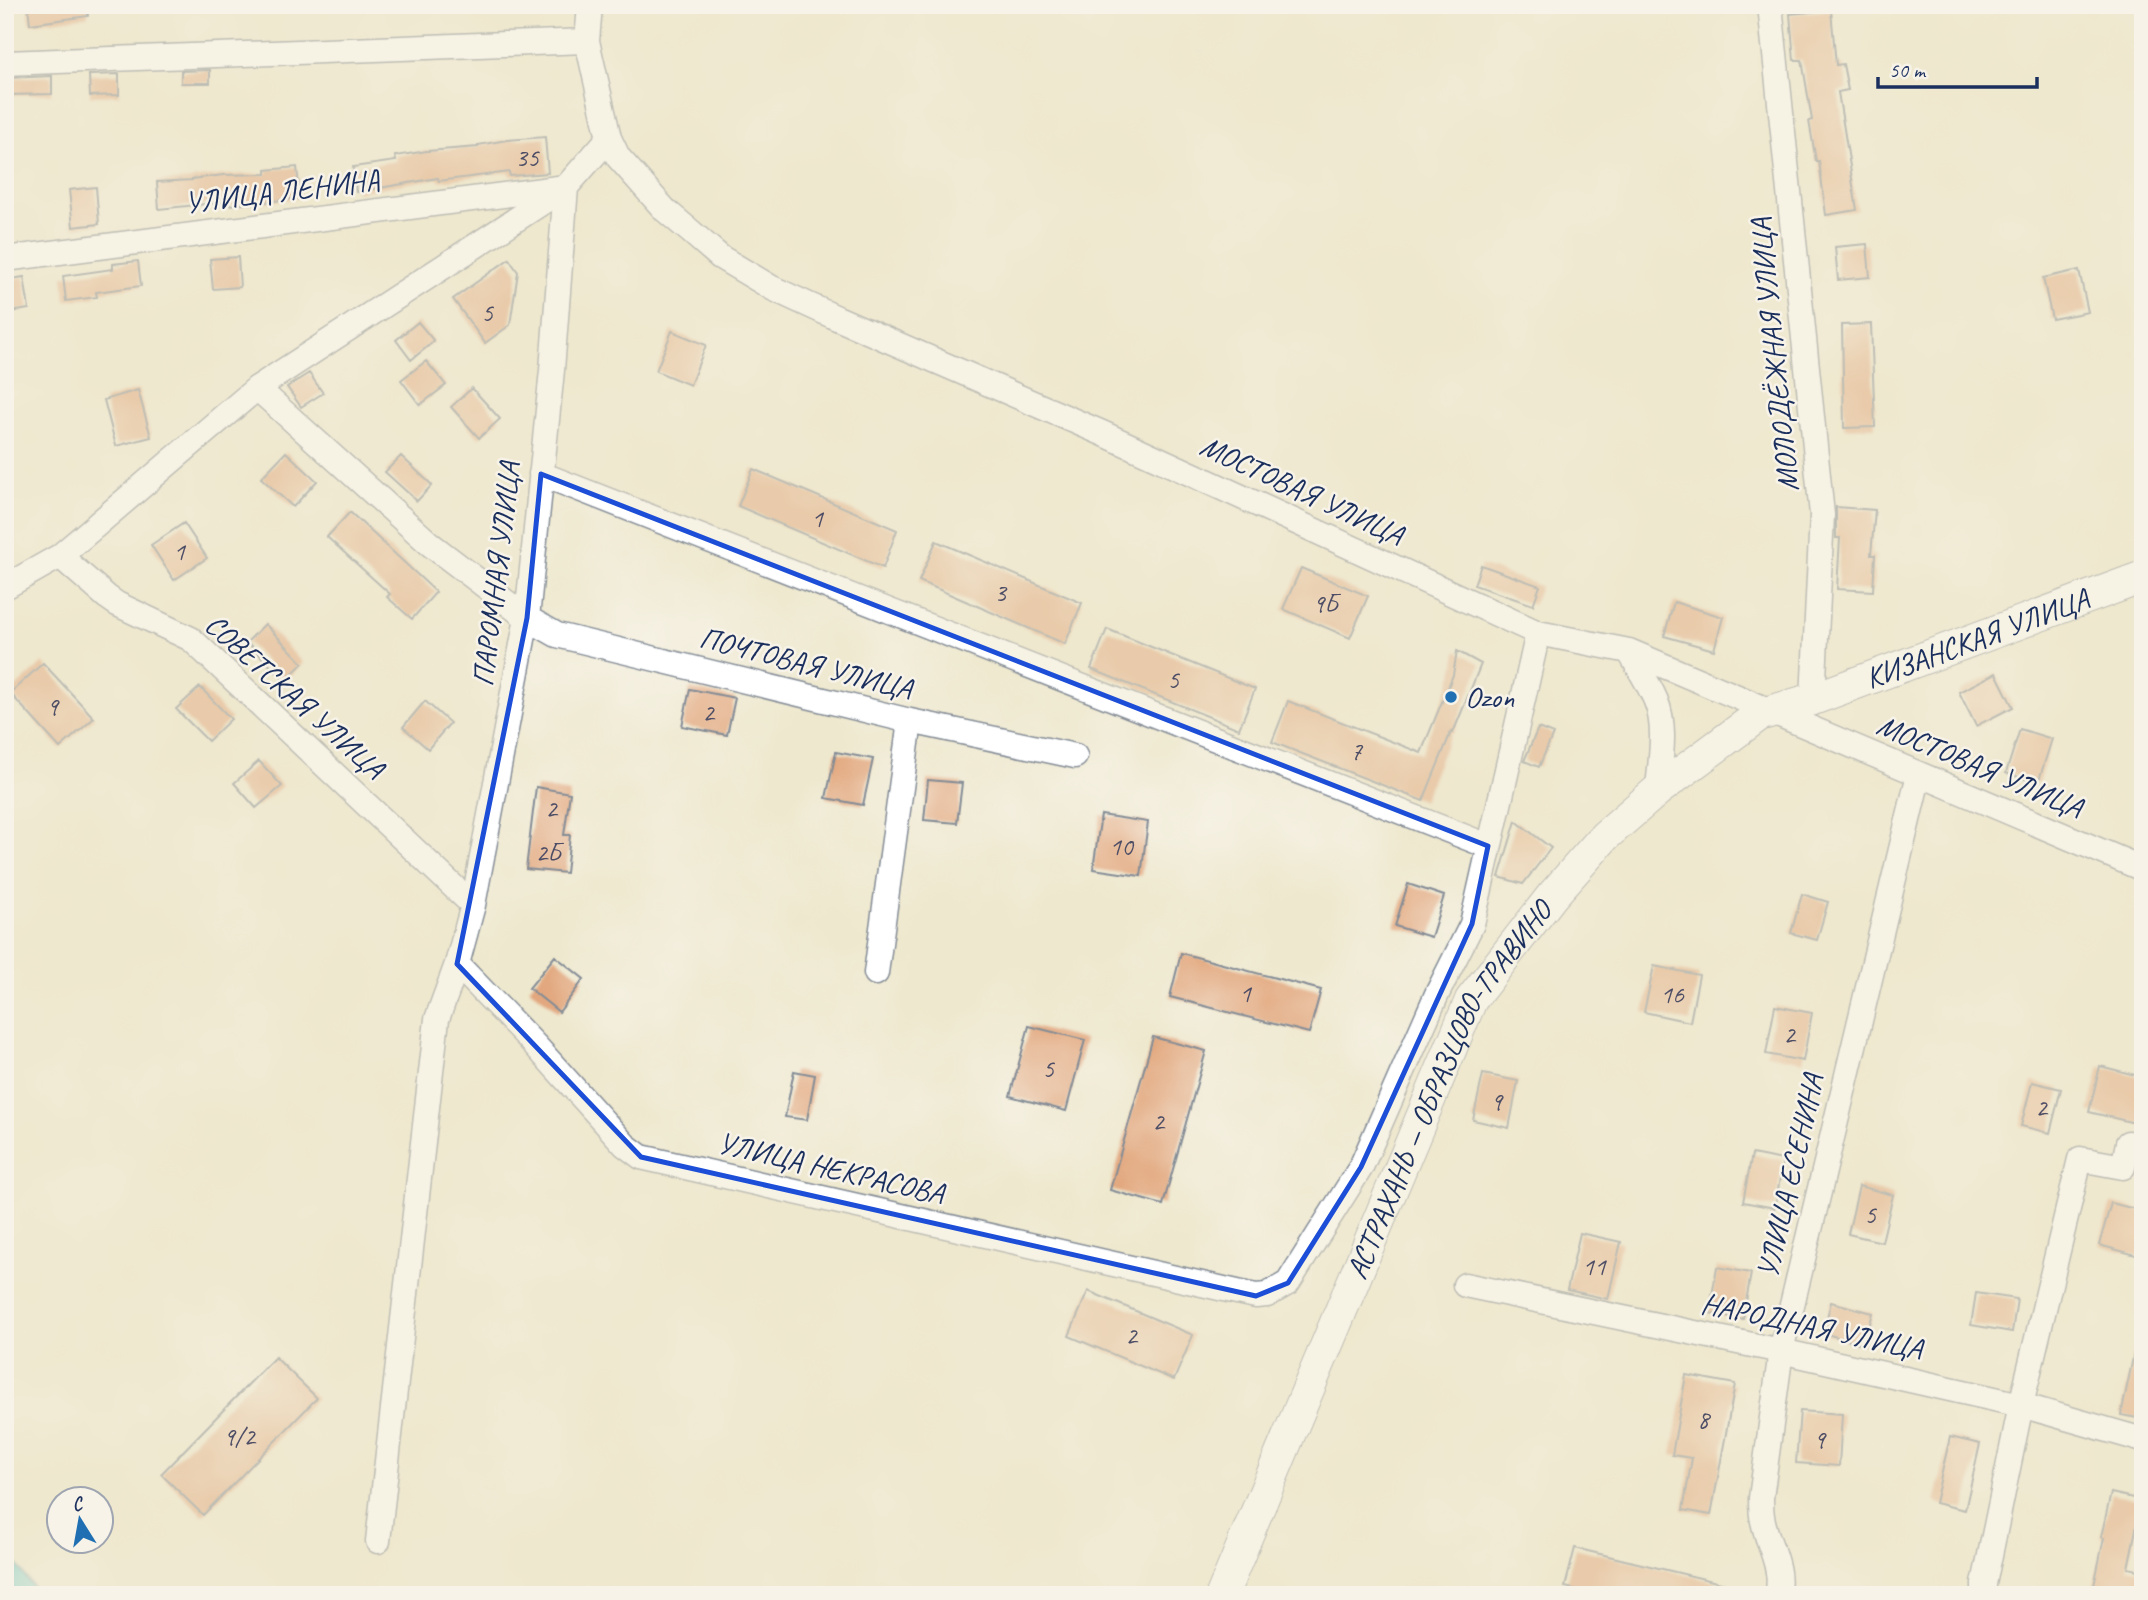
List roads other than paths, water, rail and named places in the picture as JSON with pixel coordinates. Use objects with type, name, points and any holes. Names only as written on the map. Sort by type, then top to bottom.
[{"type":"street","name":"МОСТОВАЯ УЛИЦА","points":[[590,5],[587,41],[609,138],[618,157],[665,211],[720,257],[772,288],[1102,433],[1538,633],[1629,651],[2143,869]]},
{"type":"street","name":"МОЛОДЁЖНАЯ УЛИЦА","points":[[1770,5],[1822,515],[1813,699]]},
{"type":"street","points":[[5,63],[587,41]]},
{"type":"street","points":[[5,587],[60,556],[257,388],[566,187],[609,138]]},
{"type":"street","name":"УЛИЦА ЛЕНИНА","points":[[5,258],[566,187]]},
{"type":"street","name":"ПАРОМНАЯ УЛИЦА","points":[[378,1541],[437,1019],[457,964],[473,905],[527,618],[552,370],[566,187]]},
{"type":"street","name":"ПОЧТОВАЯ УЛИЦА","points":[[257,388],[430,544],[527,618],[557,635],[910,721],[1075,756]]},
{"type":"street","points":[[541,474],[1488,846],[1538,633]]},
{"type":"street","name":"СОВЕТСКАЯ УЛИЦА","points":[[60,556],[107,597],[191,639],[473,905]]},
{"type":"street","name":"КИЗАНСКАЯ УЛИЦА","points":[[1813,699],[2143,577]]},
{"type":"street","points":[[1629,651],[1656,700],[1661,718],[1658,790]]},
{"type":"street","name":"АСТРАХАНЬ — ОБРАЗЦОВО-ТРАВИНО","points":[[1222,1595],[1471,1000],[1552,896],[1605,836],[1658,790],[1759,715],[1813,699]]},
{"type":"street","points":[[876,973],[910,721]]},
{"type":"street","name":"УЛИЦА ЕСЕНИНА","points":[[1777,1595],[1777,1567],[1763,1522],[1761,1498],[1781,1351],[1919,774]]},
{"type":"street","name":"УЛИЦА НЕКРАСОВА","points":[[457,964],[625,1145],[641,1157],[1246,1294],[1267,1295],[1288,1283],[1361,1167],[1437,994],[1472,924],[1488,846]]},
{"type":"street","points":[[1984,1595],[1984,1584],[2021,1405],[2080,1159],[2123,1167],[2128,1143],[2143,1147]]},
{"type":"street","name":"НАРОДНАЯ УЛИЦА","points":[[1465,1285],[1781,1351],[2021,1405],[2143,1440]]},
{"type":"water","points":[[5,1547],[38,1595],[5,1595]]},
{"type":"place","name":"Ozon","points":[[1451,697]]}]
